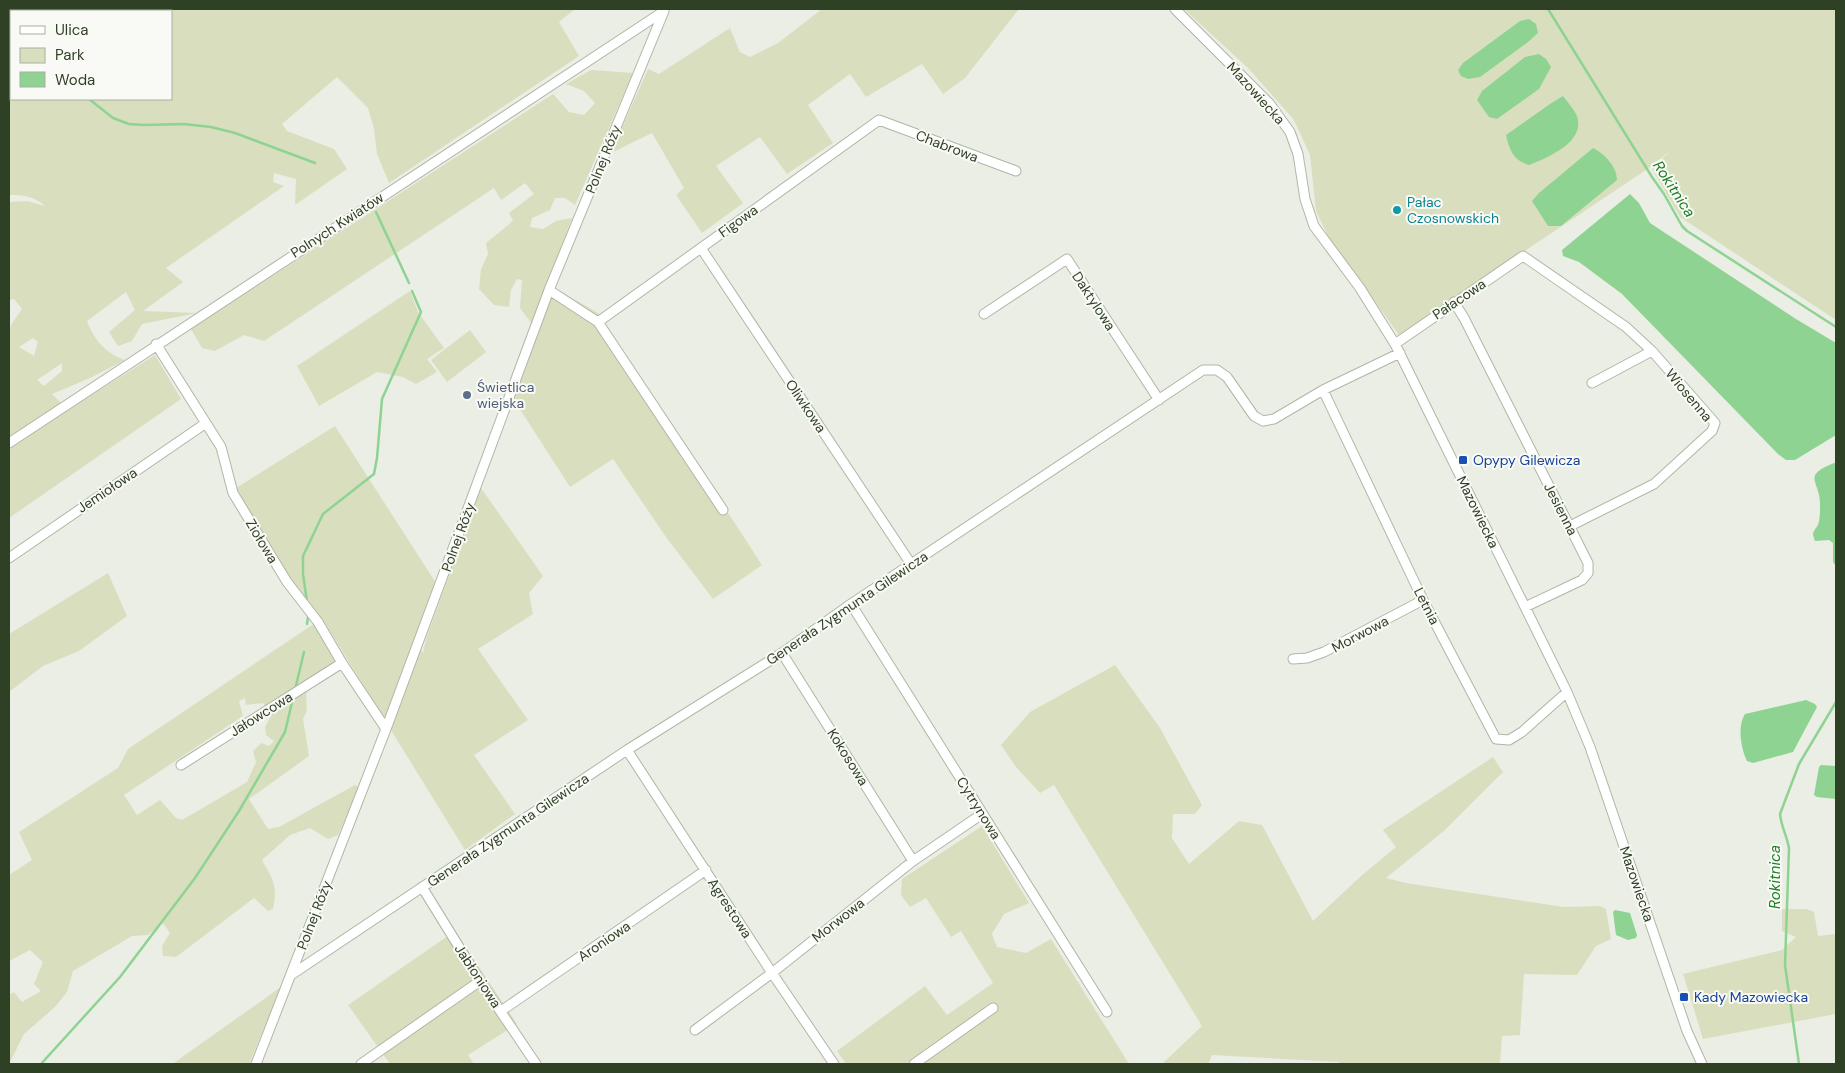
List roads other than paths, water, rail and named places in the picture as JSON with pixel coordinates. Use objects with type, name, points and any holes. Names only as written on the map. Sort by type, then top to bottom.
[{"type":"street","name":"Mazowiecka","points":[[1175,9],[1269,103],[1285,123],[1295,142],[1306,204],[1314,226],[1360,288],[1400,353],[1567,692],[1590,747],[1690,1037],[1702,1064]]},
{"type":"street","name":"Polnej Róży","points":[[256,1064],[386,729],[549,290],[665,10]]},
{"type":"street","name":"Polnych Kwiatów","points":[[9,443],[156,344],[665,10]]},
{"type":"street","name":"Chabrowa","points":[[879,120],[1016,171]]},
{"type":"street","name":"Figowa","points":[[598,322],[879,120]]},
{"type":"street","name":"Oliwkowa","points":[[701,248],[911,564]]},
{"type":"street","name":"Pałacowa","points":[[1395,344],[1523,256]]},
{"type":"street","name":"Wiosenna","points":[[1523,256],[1626,327],[1652,351],[1715,423],[1712,431],[1654,484],[1570,526]]},
{"type":"street","name":"Daktylowa","points":[[984,314],[1067,260],[1159,400]]},
{"type":"street","points":[[549,290],[598,322],[723,510]]},
{"type":"street","name":"Jesienna","points":[[1454,302],[1464,318],[1588,563],[1588,573],[1582,580],[1525,607]]},
{"type":"street","name":"Ziołowa","points":[[156,344],[221,447],[233,493],[287,582],[318,622],[342,663],[386,729]]},
{"type":"street","points":[[1592,383],[1652,351]]},
{"type":"street","name":"Generała Zygmunta Gilewicza","points":[[291,975],[627,750],[782,653],[851,604],[1203,370],[1217,370],[1227,377],[1254,416],[1263,421],[1274,419],[1323,390],[1400,353]]},
{"type":"street","name":"Letnia","points":[[1323,390],[1423,600],[1496,739],[1509,740],[1522,732],[1567,692]]},
{"type":"street","name":"Jemiołowa","points":[[9,558],[206,423]]},
{"type":"street","name":"Morwowa","points":[[1294,658],[1307,658],[1324,652],[1423,600]]},
{"type":"street","name":"Cytrynowa","points":[[851,604],[1108,1012]]},
{"type":"street","name":"Kokosowa","points":[[782,653],[913,860]]},
{"type":"street","name":"Jałowcowa","points":[[181,765],[342,663]]},
{"type":"street","name":"Agrestowa","points":[[627,750],[772,973],[834,1064]]},
{"type":"street","name":"Morwowa","points":[[695,1030],[772,973],[913,860],[982,814]]},
{"type":"street","name":"Aroniowa","points":[[501,1011],[706,870]]},
{"type":"street","name":"Jabłoniowa","points":[[422,887],[480,981],[536,1064]]},
{"type":"street","points":[[361,1064],[480,981]]},
{"type":"street","points":[[914,1064],[992,1008]]},
{"type":"water","points":[[1529,19],[1536,24],[1538,33],[1528,42],[1480,77],[1468,79],[1461,76],[1458,70],[1463,63],[1520,21]]},
{"type":"water","points":[[1539,54],[1546,59],[1551,67],[1539,89],[1497,119],[1489,117],[1477,100],[1482,91],[1525,57]]},
{"type":"water","points":[[1563,96],[1578,120],[1578,129],[1574,136],[1569,143],[1553,154],[1529,165],[1520,161],[1513,154],[1506,135]]},
{"type":"water","points":[[1593,148],[1610,161],[1615,170],[1617,180],[1561,226],[1548,226],[1532,201]]},
{"type":"water","points":[[1630,194],[1639,203],[1650,223],[1796,319],[1836,343],[1836,435],[1795,460],[1786,460],[1622,294],[1579,262],[1563,256],[1562,250]]},
{"type":"water","points":[[1834,463],[1836,464],[1836,566],[1833,562],[1833,543],[1829,540],[1815,541],[1813,535],[1819,523],[1820,513],[1815,476],[1818,472]]},
{"type":"water","points":[[1806,700],[1817,707],[1793,752],[1753,763],[1747,761],[1741,738],[1741,725],[1745,714]]},
{"type":"water","points":[[1821,765],[1836,766],[1836,799],[1814,795]]},
{"type":"water","points":[[1615,910],[1630,913],[1637,935],[1636,938],[1628,940],[1616,935],[1613,912]]},
{"type":"waterway","name":"Rokitnica","points":[[1548,9],[1682,226],[1836,327]]},
{"type":"waterway","points":[[90,100],[113,118],[129,124],[184,124],[211,127],[235,133],[315,163]]},
{"type":"waterway","points":[[376,212],[409,283]]},
{"type":"waterway","points":[[307,602],[303,574],[303,556],[323,514],[374,474],[382,399],[421,312],[412,291]]},
{"type":"waterway","points":[[307,624],[308,617]]},
{"type":"waterway","points":[[295,690],[304,652]]},
{"type":"waterway","points":[[41,1064],[120,977],[195,878],[239,811],[285,732],[293,698]]},
{"type":"waterway","name":"Rokitnica","points":[[1799,1064],[1785,965],[1789,848],[1780,814],[1799,764],[1836,702]]},
{"type":"place","name":"Pałac Czosnowskich","points":[[1397,210]]},
{"type":"place","name":"Świetlica wiejska","points":[[467,395]]},
{"type":"place","name":"Opypy Gilewicza","points":[[1463,460]]},
{"type":"place","name":"Kady Mazowiecka","points":[[1684,997]]}]
